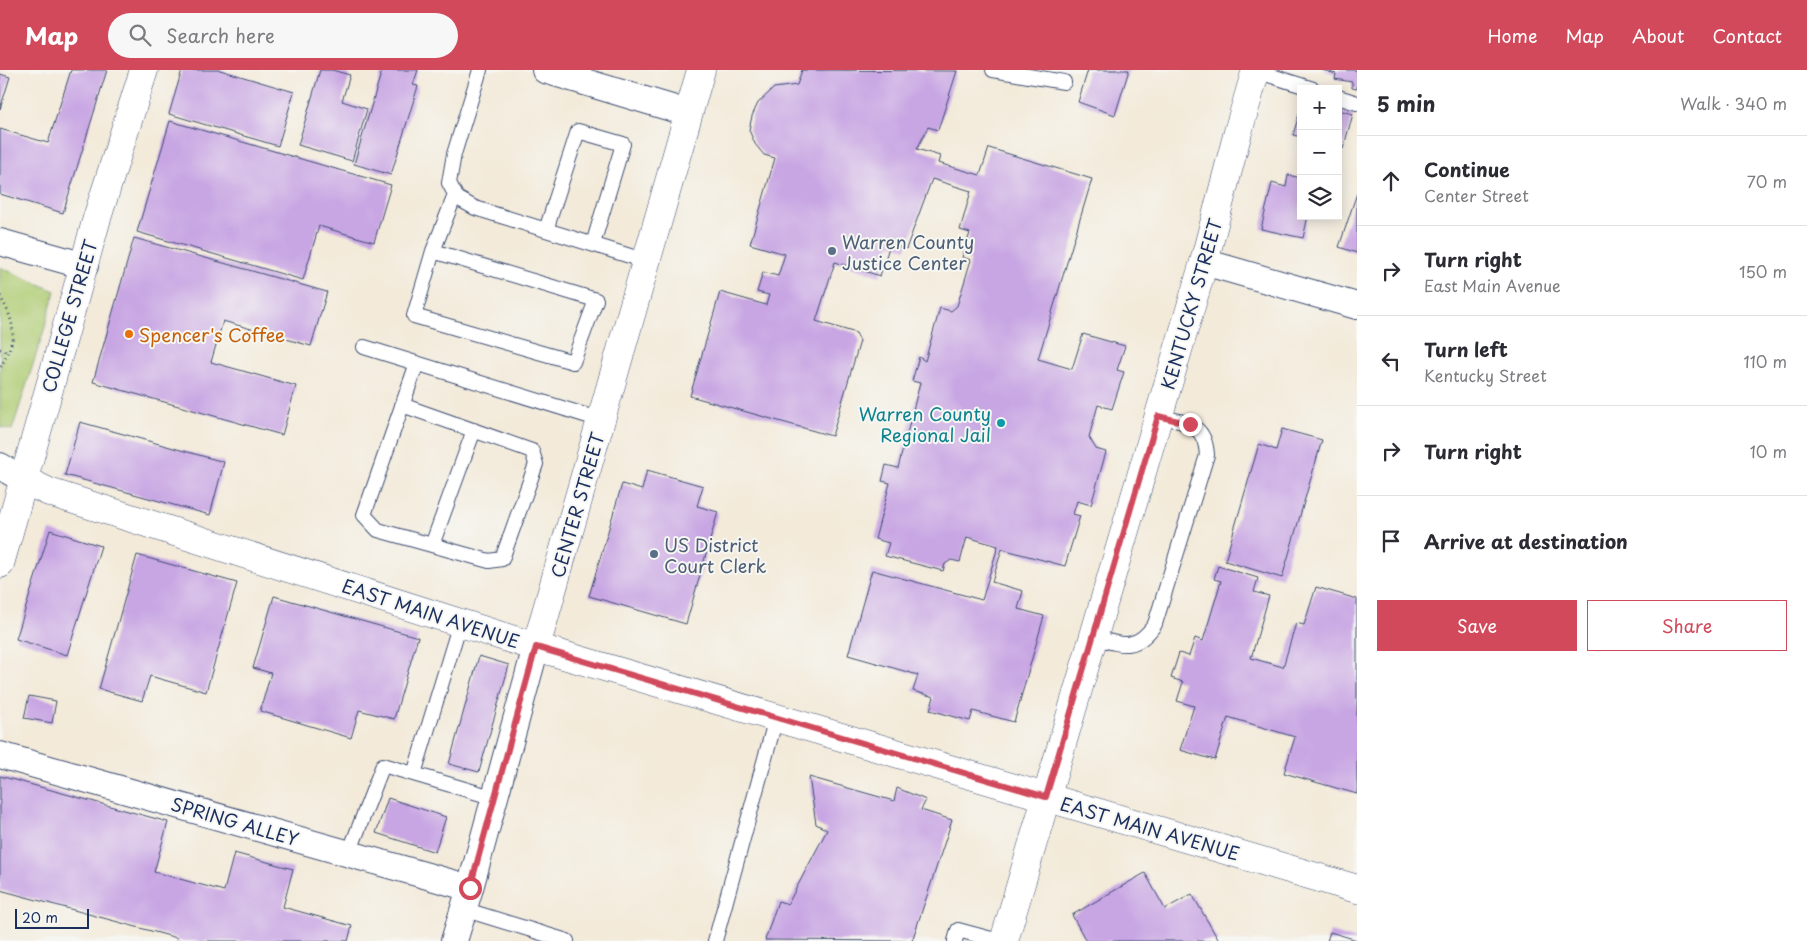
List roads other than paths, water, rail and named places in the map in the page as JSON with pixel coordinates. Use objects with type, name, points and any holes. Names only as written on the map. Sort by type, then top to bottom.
[{"type":"street","name":"COLLEGE STREET","points":[[0,564],[97,218],[144,70]]},
{"type":"street","points":[[545,70],[688,114]]},
{"type":"street","name":"CENTER STREET","points":[[454,941],[701,70]]},
{"type":"street","name":"KENTUCKY STREET","points":[[1004,941],[1204,262],[1256,70]]},
{"type":"street","points":[[0,242],[85,266]]},
{"type":"street","points":[[1204,262],[1357,306]]},
{"type":"street","name":"EAST MAIN AVENUE","points":[[0,466],[49,492],[536,647],[1357,889]]},
{"type":"street","name":"SPRING ALLEY","points":[[0,755],[349,854],[467,899]]},
{"type":"lane","points":[[480,70],[454,154],[449,183],[457,198],[475,208],[646,261]]},
{"type":"lane","points":[[993,70],[1064,82]]},
{"type":"lane","points":[[1256,70],[1301,85]]},
{"type":"lane","points":[[1342,98],[1357,103]]},
{"type":"lane","points":[[546,230],[578,131],[623,144],[593,244]]},
{"type":"lane","points":[[433,252],[596,300],[573,362],[414,316],[433,252],[455,195]]},
{"type":"lane","points":[[364,347],[601,420]]},
{"type":"lane","points":[[402,404],[532,451],[536,464],[502,559],[489,561],[378,530],[364,515],[402,404],[417,363]]},
{"type":"lane","points":[[1094,637],[1122,645],[1134,643],[1148,635],[1155,624],[1207,455],[1206,440],[1200,431],[1190,424],[1158,416]]},
{"type":"lane","points":[[432,545],[474,430]]},
{"type":"lane","points":[[414,774],[460,623]]},
{"type":"lane","points":[[715,941],[776,718]]},
{"type":"lane","points":[[349,854],[383,765],[494,798]]},
{"type":"lane","points":[[467,899],[567,941]]},
{"type":"lane","points":[[955,941],[958,930],[999,941]]},
{"type":"place","name":"Warren County Justice Center","points":[[832,251]]},
{"type":"place","name":"Spencer's Coffee","points":[[129,334]]},
{"type":"place","name":"Warren County Regional Jail","points":[[1001,423]]},
{"type":"place","name":"US District Court Clerk","points":[[654,554]]}]
